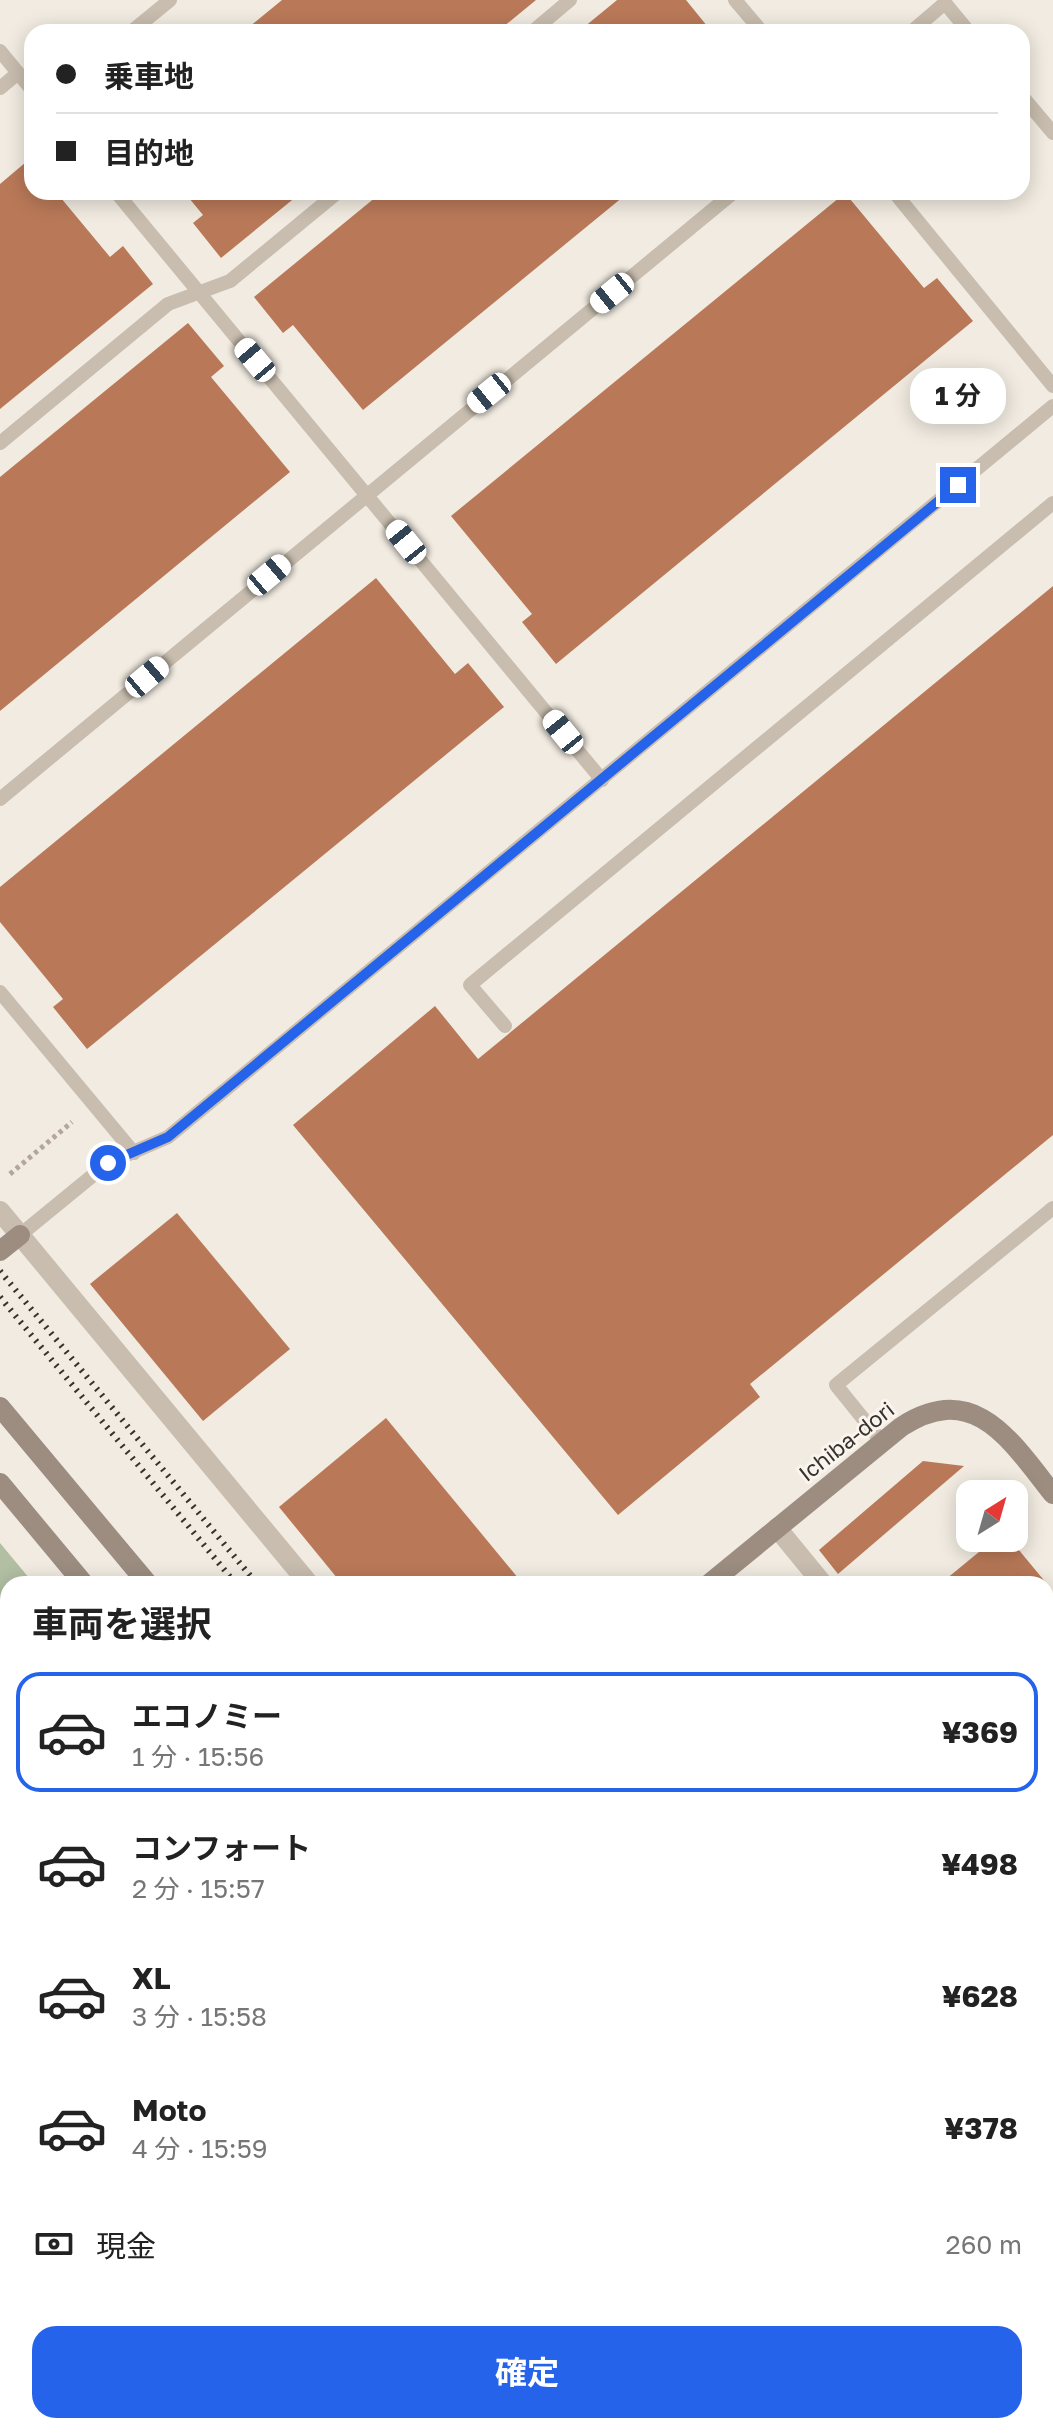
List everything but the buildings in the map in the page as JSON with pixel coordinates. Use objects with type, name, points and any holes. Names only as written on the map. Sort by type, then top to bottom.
[{"type":"street","points":[[0,1211],[302,1576]]},
{"type":"street","points":[[0,1251],[20,1235]]},
{"type":"street","points":[[0,1407],[141,1576]]},
{"type":"street","name":"Ichiba-dori","points":[[719,1576],[882,1442],[908,1422],[932,1410],[963,1410],[995,1425],[1053,1494]]},
{"type":"street","points":[[0,1483],[77,1576]]},
{"type":"street","points":[[777,1528],[816,1576]]},
{"type":"lane","points":[[141,24],[170,0]]},
{"type":"lane","points":[[542,24],[570,0]]},
{"type":"lane","points":[[735,0],[755,24]]},
{"type":"lane","points":[[920,24],[946,2],[963,24]]},
{"type":"lane","points":[[0,51],[24,80]]},
{"type":"lane","points":[[0,88],[18,73]]},
{"type":"lane","points":[[1030,106],[1053,133]]},
{"type":"lane","points":[[123,200],[602,780]]},
{"type":"lane","points":[[0,443],[168,304],[230,281],[328,200]]},
{"type":"lane","points":[[0,799],[724,200]]},
{"type":"lane","points":[[901,200],[1053,386]]},
{"type":"lane","points":[[20,1235],[108,1163],[168,1137],[1053,406]]},
{"type":"lane","points":[[505,1026],[470,985],[1053,503]]},
{"type":"lane","points":[[0,992],[134,1153]]},
{"type":"lane","points":[[882,1442],[836,1385],[1053,1208]]},
{"type":"path","points":[[10,1174],[72,1122]]},
{"type":"green space","points":[[0,1543],[27,1576],[0,1576]]},
{"type":"railway","points":[[0,1271],[250,1576]]},
{"type":"railway","points":[[0,1297],[229,1576]]},
{"type":"route","points":[[108,1163],[168,1137],[958,485]]}]
